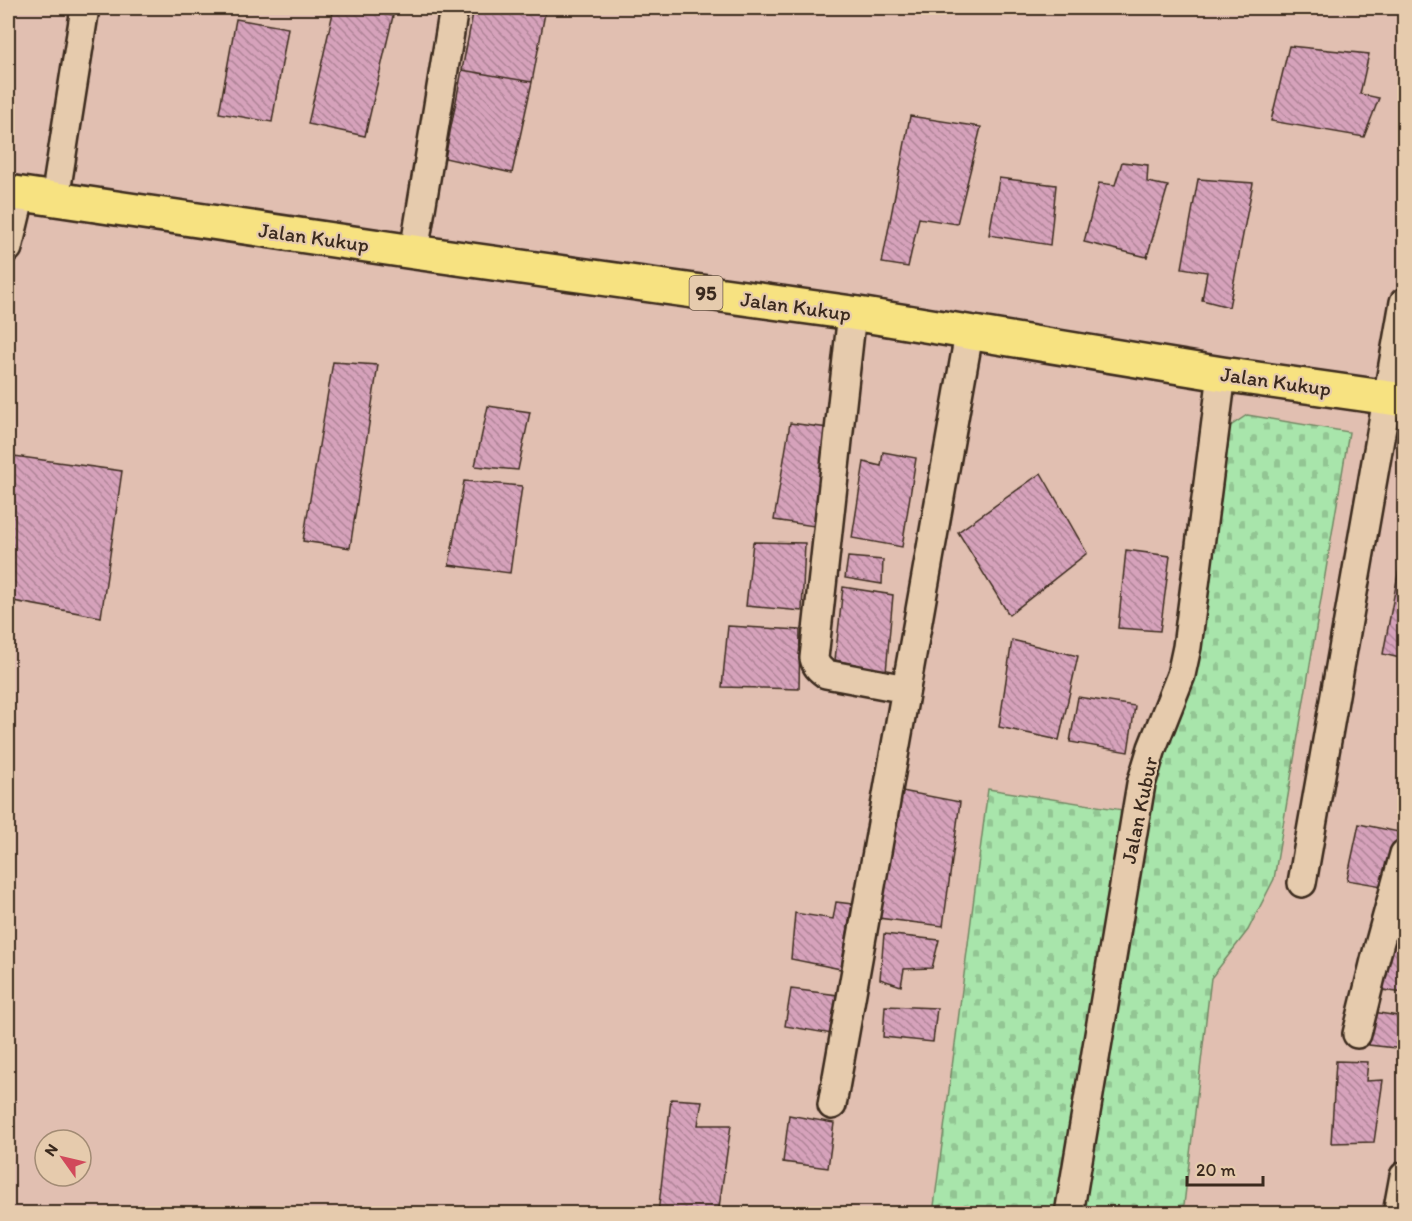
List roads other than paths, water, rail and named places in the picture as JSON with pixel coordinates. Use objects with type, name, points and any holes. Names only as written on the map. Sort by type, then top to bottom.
[{"type":"main road","name":"Jalan Kukup","points":[[14,193],[852,313],[1222,374],[1397,399]]},
{"type":"street","points":[[55,199],[85,8]]},
{"type":"street","points":[[414,252],[454,8]]},
{"type":"street","points":[[8,248],[14,193]]},
{"type":"street","points":[[1302,883],[1397,399],[1404,303]]},
{"type":"street","points":[[852,313],[814,658],[816,665],[826,674],[906,689]]},
{"type":"street","points":[[832,1105],[969,334]]},
{"type":"street","name":"Jalan Kubur","points":[[1070,1214],[1141,784],[1152,748],[1181,675],[1187,648],[1222,374]]},
{"type":"street","points":[[1357,1034],[1404,854]]},
{"type":"street","points":[[1397,1214],[1404,1176]]}]
